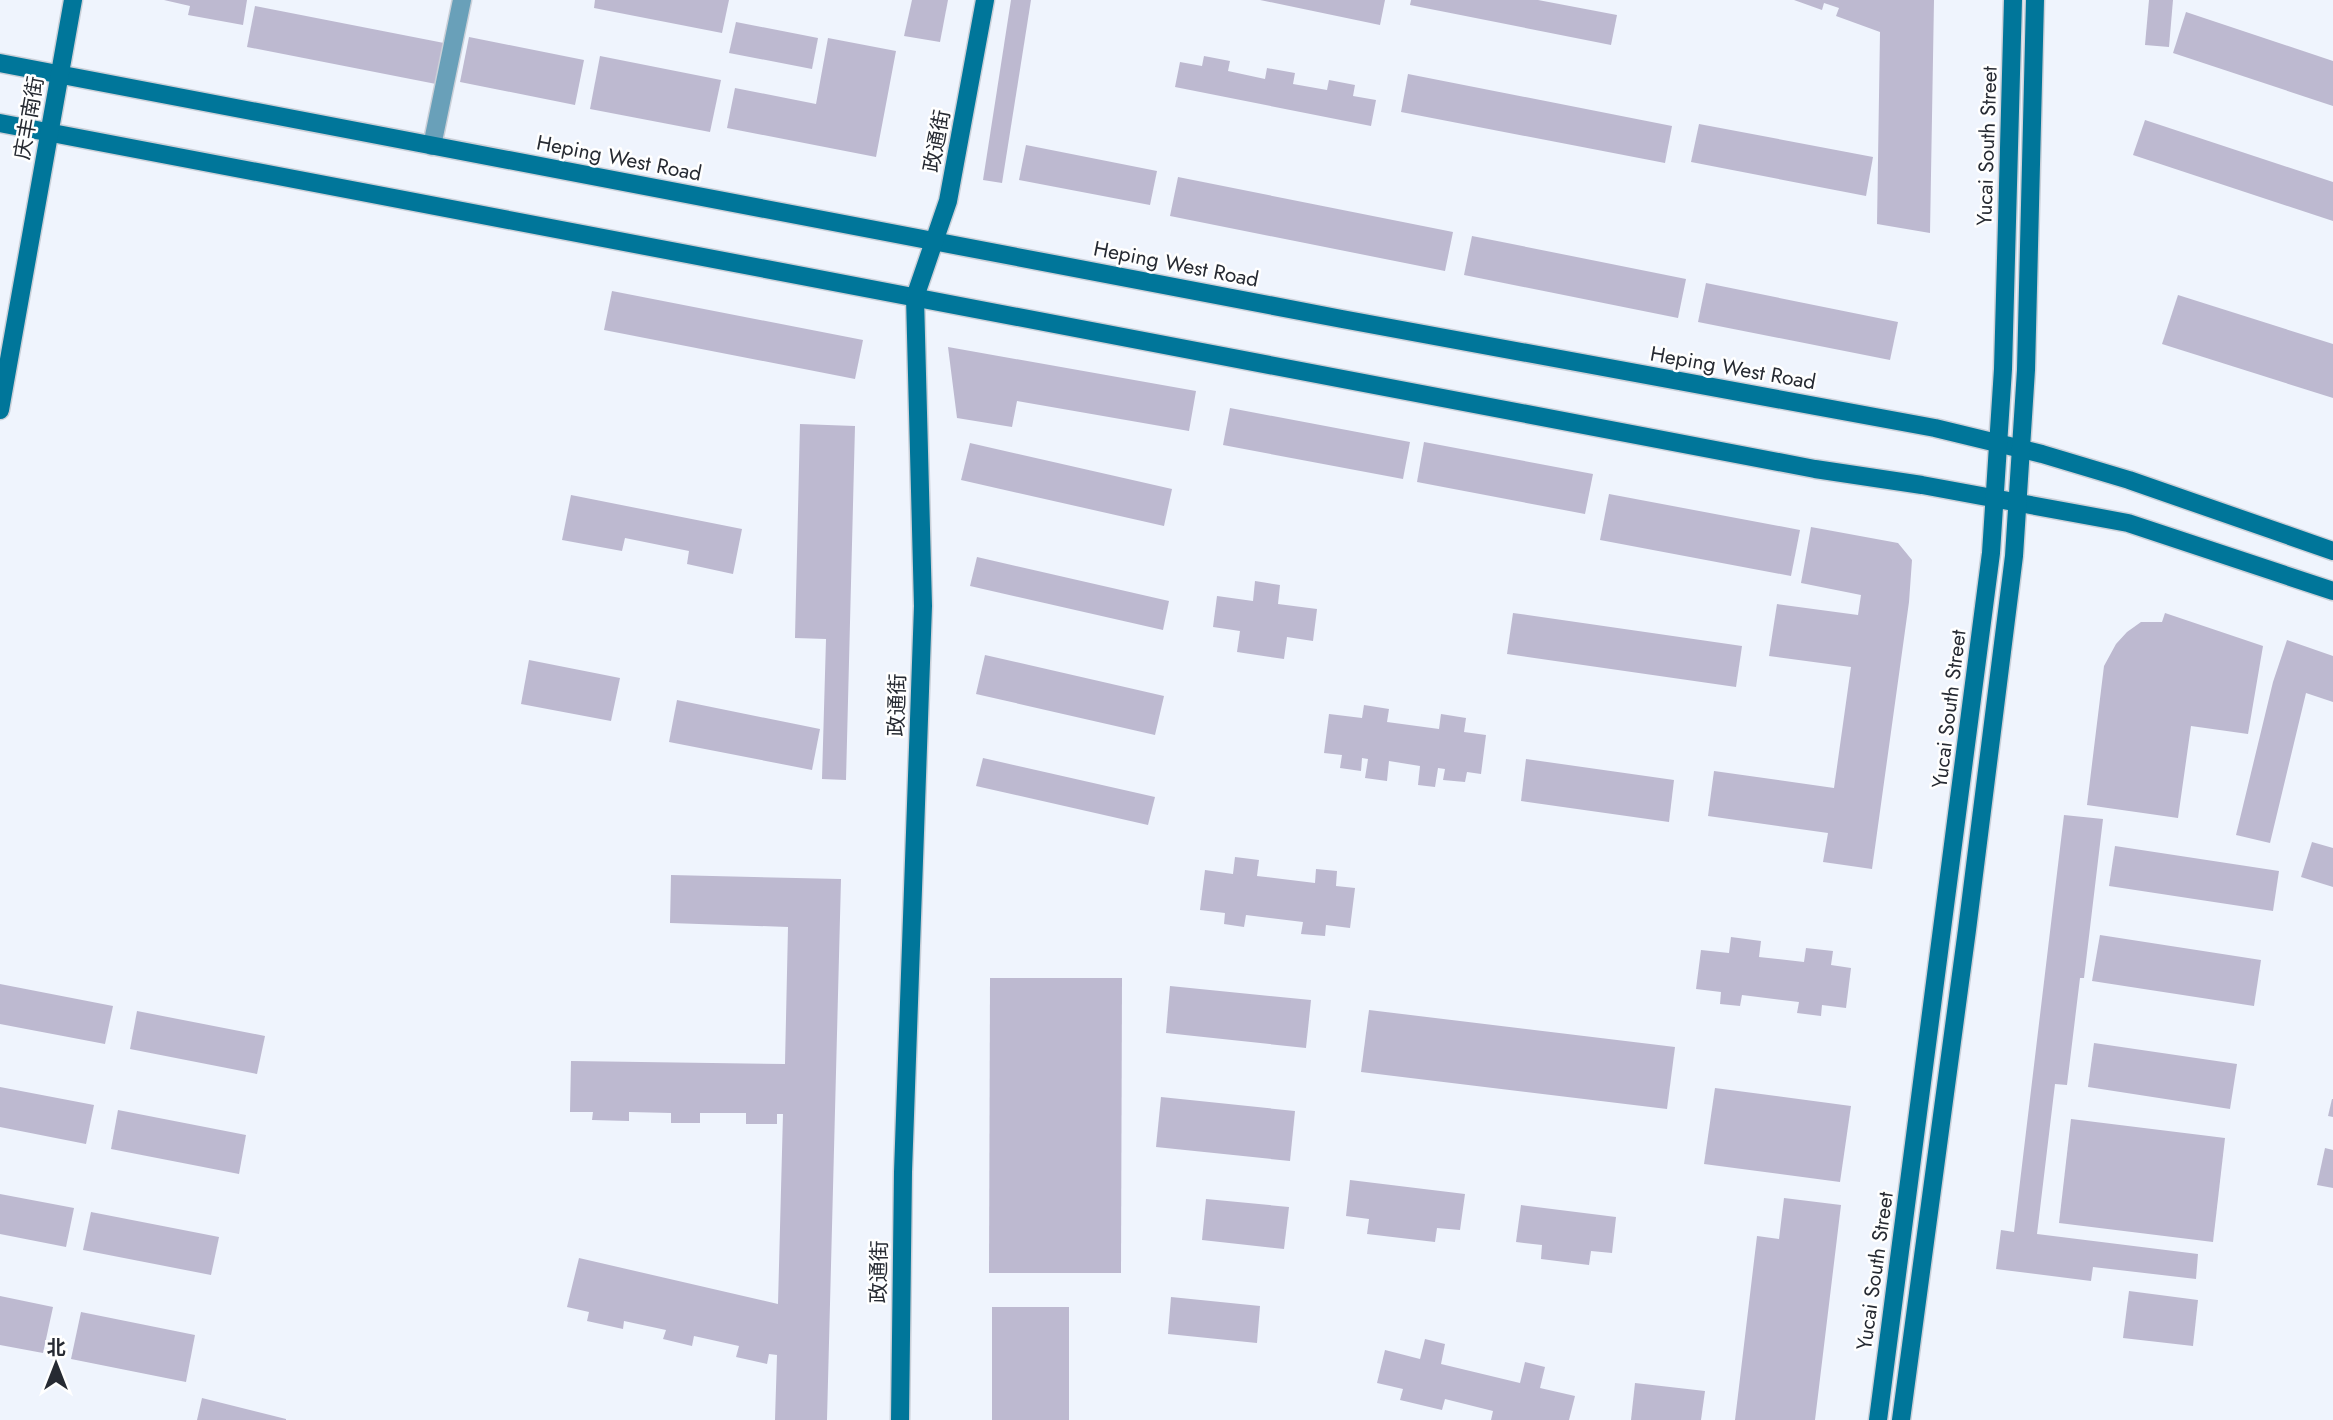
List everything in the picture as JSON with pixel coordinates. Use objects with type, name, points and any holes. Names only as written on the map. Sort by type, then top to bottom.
[{"type":"main road","name":"庆丰南街","points":[[0,410],[74,0]]},
{"type":"main road","name":"政通街","points":[[900,1420],[902,1172],[923,607],[915,297],[948,201],[985,0]]},
{"type":"main road","name":"Yucai South Street","points":[[1878,1420],[1991,553],[2000,444],[2013,0]]},
{"type":"main road","name":"Yucai South Street","points":[[1901,1420],[2014,556],[2022,449],[2035,0]]},
{"type":"main road","name":"Heping West Road","points":[[0,63],[1935,428],[2022,449],[2129,480],[2333,551]]},
{"type":"main road","points":[[0,123],[1801,467],[1995,498],[2128,523],[2333,591]]},
{"type":"street","points":[[432,146],[463,0]]},
{"type":"building","points":[[164,0],[247,0],[243,25],[188,15],[190,6]]},
{"type":"building","points":[[595,0],[729,0],[722,33],[594,8]]},
{"type":"building","points":[[912,0],[948,0],[940,42],[904,36]]},
{"type":"building","points":[[1011,0],[1031,0],[1002,183],[983,180]]},
{"type":"building","points":[[1260,0],[1385,0],[1380,25]]},
{"type":"building","points":[[1411,0],[1538,0],[1617,15],[1611,45],[1410,5]]},
{"type":"building","points":[[1794,0],[1934,0],[1930,233],[1877,224],[1880,32],[1836,16],[1839,8],[1824,3],[1822,10]]},
{"type":"building","points":[[2149,0],[2173,0],[2169,47],[2145,45]]},
{"type":"building","points":[[255,6],[444,43],[436,84],[247,47]]},
{"type":"building","points":[[2186,12],[2333,61],[2333,106],[2173,53]]},
{"type":"building","points":[[736,22],[818,38],[812,69],[729,53]]},
{"type":"building","points":[[469,37],[584,60],[575,105],[460,82]]},
{"type":"building","points":[[828,38],[896,51],[876,157],[727,128],[735,88],[816,104]]},
{"type":"building","points":[[600,56],[721,80],[710,132],[590,109]]},
{"type":"building","points":[[1204,56],[1230,61],[1228,71],[1265,79],[1267,68],[1295,73],[1293,84],[1327,90],[1329,80],[1355,85],[1353,96],[1376,100],[1371,126],[1175,87],[1180,62],[1202,66]]},
{"type":"building","points":[[1408,74],[1672,126],[1665,163],[1401,112]]},
{"type":"building","points":[[2145,120],[2333,182],[2333,221],[2133,155]]},
{"type":"building","points":[[1699,124],[1873,157],[1866,196],[1691,162]]},
{"type":"building","points":[[1026,145],[1157,171],[1150,205],[1019,180]]},
{"type":"building","points":[[1178,177],[1453,232],[1445,271],[1170,216]]},
{"type":"building","points":[[1472,236],[1686,279],[1678,318],[1464,275]]},
{"type":"building","points":[[1706,283],[1898,322],[1890,360],[1698,322]]},
{"type":"building","points":[[612,291],[863,340],[855,379],[604,330]]},
{"type":"building","points":[[2178,295],[2333,344],[2333,398],[2162,344]]},
{"type":"building","points":[[948,347],[1196,391],[1189,431],[1017,401],[1012,427],[957,418]]},
{"type":"building","points":[[1230,408],[1410,442],[1403,479],[1223,445]]},
{"type":"building","points":[[800,424],[855,426],[846,780],[822,779],[826,639],[795,638]]},
{"type":"building","points":[[1424,442],[1593,474],[1585,514],[1417,482]]},
{"type":"building","points":[[970,443],[1172,489],[1164,526],[961,480]]},
{"type":"building","points":[[1609,494],[1800,530],[1791,576],[1600,540]]},
{"type":"building","points":[[571,495],[742,529],[733,574],[687,564],[689,551],[625,538],[622,551],[562,540]]},
{"type":"building","points":[[1811,527],[1898,543],[1912,560],[1909,602],[1872,869],[1823,862],[1828,833],[1708,816],[1714,771],[1834,788],[1851,667],[1769,656],[1777,604],[1858,615],[1861,595],[1801,583]]},
{"type":"building","points":[[977,557],[1169,601],[1163,630],[970,586]]},
{"type":"building","points":[[1255,581],[1280,585],[1278,604],[1317,609],[1313,641],[1287,637],[1284,659],[1237,652],[1240,631],[1213,627],[1217,596],[1253,601]]},
{"type":"building","points":[[1513,613],[1742,646],[1736,687],[1507,654]]},
{"type":"building","points":[[2165,613],[2263,646],[2248,734],[2191,726],[2178,818],[2087,805],[2104,666],[2116,644],[2127,632],[2141,622],[2162,622]]},
{"type":"building","points":[[2287,640],[2333,656],[2333,702],[2306,693],[2270,843],[2236,835],[2273,682]]},
{"type":"building","points":[[985,655],[1164,696],[1155,735],[976,694]]},
{"type":"building","points":[[529,660],[620,678],[611,721],[521,704]]},
{"type":"building","points":[[677,700],[820,729],[812,770],[669,742]]},
{"type":"building","points":[[1364,705],[1389,709],[1387,722],[1439,729],[1441,714],[1466,718],[1464,732],[1486,735],[1481,774],[1467,772],[1465,782],[1443,780],[1445,769],[1438,768],[1435,787],[1418,785],[1420,766],[1389,761],[1387,781],[1365,778],[1368,759],[1362,758],[1361,771],[1340,768],[1342,755],[1324,753],[1329,714],[1362,718]]},
{"type":"building","points":[[983,758],[1155,797],[1148,825],[976,786]]},
{"type":"building","points":[[1526,759],[1674,780],[1669,822],[1521,801]]},
{"type":"building","points":[[2064,815],[2103,819],[2084,978],[2080,978],[2067,1085],[2055,1084],[2037,1234],[2198,1254],[2196,1279],[2093,1267],[2091,1281],[1996,1269],[2001,1230],[2014,1232]]},
{"type":"building","points":[[2312,842],[2333,848],[2333,887],[2301,877]]},
{"type":"building","points":[[2115,846],[2279,871],[2273,911],[2109,886]]},
{"type":"building","points":[[1235,857],[1259,860],[1257,876],[1315,883],[1316,869],[1337,871],[1336,886],[1355,888],[1350,928],[1326,925],[1325,936],[1301,934],[1303,922],[1246,915],[1244,927],[1224,924],[1225,913],[1200,910],[1205,870],[1233,874]]},
{"type":"building","points":[[671,875],[841,879],[827,1420],[775,1420],[777,1355],[769,1354],[767,1364],[736,1357],[739,1346],[694,1336],[692,1346],[663,1339],[666,1330],[624,1321],[623,1329],[587,1321],[589,1312],[567,1307],[579,1258],[778,1304],[783,1114],[777,1114],[777,1124],[746,1124],[746,1113],[700,1113],[700,1123],[671,1123],[671,1113],[629,1112],[629,1121],[592,1120],[593,1112],[570,1112],[571,1061],[785,1064],[788,927],[670,923]]},
{"type":"building","points":[[2100,935],[2261,960],[2254,1006],[2092,981]]},
{"type":"building","points":[[1731,937],[1761,941],[1759,957],[1804,962],[1806,948],[1833,951],[1831,965],[1851,968],[1846,1008],[1822,1005],[1821,1016],[1797,1013],[1799,1002],[1742,995],[1740,1006],[1720,1004],[1721,992],[1696,989],[1701,950],[1729,953]]},
{"type":"building","points":[[990,978],[1122,978],[1121,1273],[989,1273]]},
{"type":"building","points":[[0,984],[113,1006],[105,1044],[0,1024]]},
{"type":"building","points":[[1170,986],[1311,1000],[1306,1048],[1166,1033]]},
{"type":"building","points":[[1369,1010],[1675,1047],[1667,1109],[1361,1072]]},
{"type":"building","points":[[137,1011],[265,1036],[257,1074],[130,1049]]},
{"type":"building","points":[[2094,1043],[2237,1064],[2230,1109],[2088,1087]]},
{"type":"building","points":[[0,1087],[94,1105],[86,1144],[0,1127]]},
{"type":"building","points":[[1715,1088],[1851,1106],[1840,1182],[1704,1164]]},
{"type":"building","points":[[1161,1097],[1295,1111],[1290,1161],[1156,1147]]},
{"type":"building","points":[[2333,1099],[2333,1117],[2328,1116]]},
{"type":"building","points":[[118,1110],[246,1135],[239,1174],[111,1149]]},
{"type":"building","points":[[2071,1119],[2225,1138],[2213,1242],[2059,1223]]},
{"type":"building","points":[[2325,1148],[2333,1150],[2333,1188],[2317,1185]]},
{"type":"building","points":[[1350,1180],[1465,1194],[1460,1230],[1437,1228],[1435,1242],[1367,1234],[1369,1219],[1346,1216]]},
{"type":"building","points":[[0,1194],[74,1208],[66,1247],[0,1234]]},
{"type":"building","points":[[1784,1198],[1841,1205],[1815,1420],[1735,1420],[1757,1236],[1779,1239]]},
{"type":"building","points":[[1206,1199],[1289,1207],[1284,1249],[1202,1240]]},
{"type":"building","points":[[1521,1205],[1616,1217],[1612,1253],[1591,1251],[1589,1265],[1541,1259],[1542,1245],[1516,1242]]},
{"type":"building","points":[[91,1212],[219,1237],[211,1275],[83,1250]]},
{"type":"building","points":[[2129,1291],[2198,1300],[2193,1346],[2123,1338]]},
{"type":"building","points":[[0,1296],[53,1307],[43,1353],[0,1345]]},
{"type":"building","points":[[1171,1297],[1260,1306],[1257,1343],[1168,1334]]},
{"type":"building","points":[[992,1307],[1069,1307],[1069,1420],[992,1420]]},
{"type":"building","points":[[81,1312],[195,1335],[186,1382],[71,1359]]},
{"type":"building","points":[[1425,1339],[1445,1344],[1441,1364],[1520,1383],[1525,1362],[1545,1367],[1540,1388],[1575,1396],[1569,1420],[1491,1420],[1493,1411],[1445,1399],[1442,1410],[1400,1400],[1403,1389],[1377,1383],[1385,1350],[1420,1359]]},
{"type":"building","points":[[1635,1383],[1705,1391],[1701,1420],[1631,1420]]},
{"type":"building","points":[[202,1398],[286,1419],[286,1420],[197,1420]]}]
